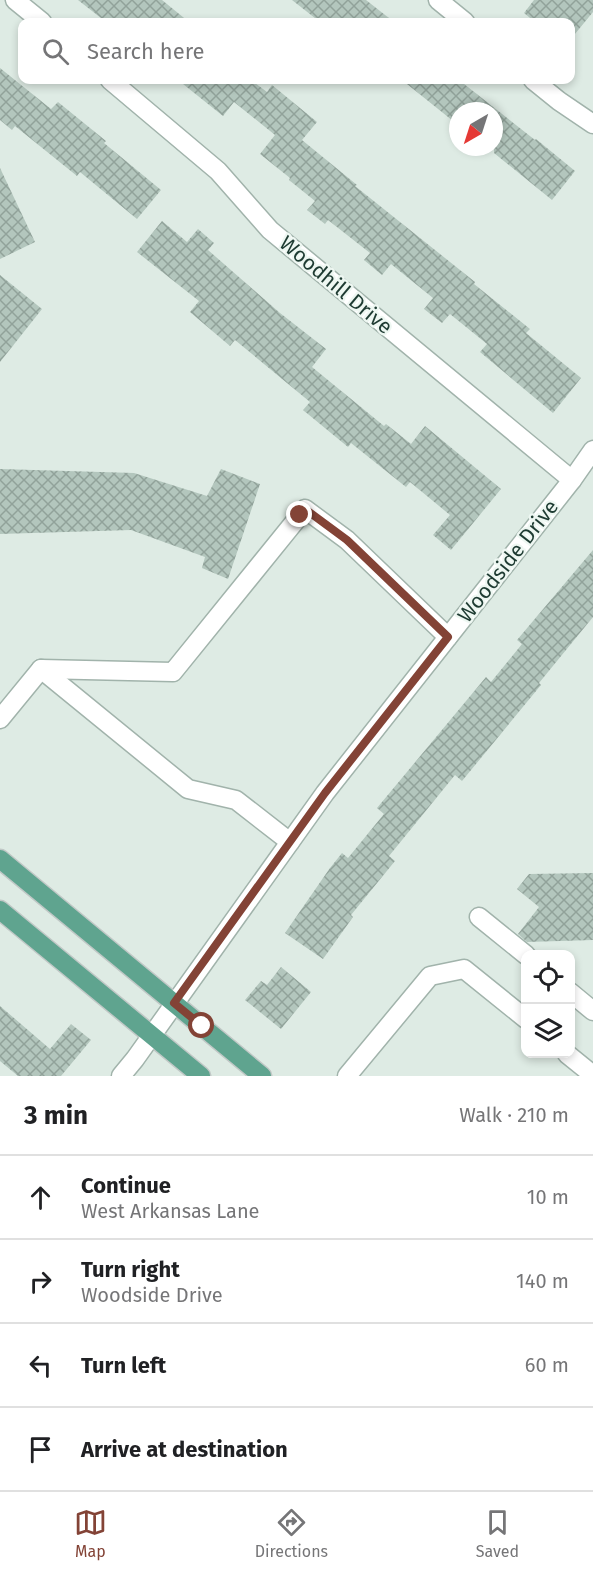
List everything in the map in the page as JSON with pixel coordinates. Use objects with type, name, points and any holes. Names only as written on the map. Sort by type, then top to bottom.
[{"type":"main road","points":[[0,860],[262,1076]]},
{"type":"main road","points":[[0,910],[201,1076]]},
{"type":"street","points":[[15,0],[37,18]]},
{"type":"street","points":[[438,0],[460,18]]},
{"type":"street","name":"Woodhill Drive","points":[[115,84],[218,171],[270,230],[572,480]]},
{"type":"street","points":[[538,84],[593,124]]},
{"type":"street","name":"Woodside Drive","points":[[121,1076],[325,793],[572,480],[593,450]]},
{"type":"street","points":[[41,669],[173,672],[305,509],[347,540],[448,637]]},
{"type":"street","points":[[0,719],[41,669]]},
{"type":"street","points":[[41,669],[188,789],[236,800],[290,842]]},
{"type":"street","points":[[479,917],[521,952]]},
{"type":"street","points":[[347,1076],[430,976],[464,969],[521,1016]]},
{"type":"street","points":[[575,996],[593,1011]]},
{"type":"street","points":[[573,1058],[593,1075]]},
{"type":"building","points":[[78,0],[162,0],[184,18],[101,18]]},
{"type":"building","points":[[292,0],[366,0],[389,18],[315,18]]},
{"type":"building","points":[[534,0],[593,0],[593,12],[575,34],[575,18],[530,18],[524,13]]},
{"type":"building","points":[[0,68],[51,109],[58,102],[161,190],[137,219],[80,172],[77,176],[15,126],[12,130],[0,120]]},
{"type":"building","points":[[183,84],[256,84],[267,92],[272,85],[317,122],[302,140],[357,185],[355,186],[475,282],[474,284],[530,329],[526,333],[581,378],[553,413],[480,352],[487,344],[450,314],[442,323],[424,309],[433,298],[391,264],[382,275],[364,260],[370,253],[328,220],[325,224],[307,210],[315,201],[260,154],[275,135],[234,102],[223,116]]},
{"type":"building","points":[[407,84],[464,84],[487,102],[449,102],[449,118]]},
{"type":"building","points":[[503,115],[575,171],[552,200],[498,156],[503,156]]},
{"type":"building","points":[[0,168],[35,242],[0,259]]},
{"type":"building","points":[[162,221],[187,242],[198,229],[214,243],[208,250],[280,313],[326,349],[312,367],[384,426],[386,424],[411,444],[425,426],[501,489],[451,550],[433,535],[450,515],[410,482],[406,487],[351,443],[348,447],[303,410],[310,402],[235,340],[230,346],[190,312],[199,301],[137,252]]},
{"type":"building","points":[[0,275],[42,309],[0,362]]},
{"type":"building","points":[[0,469],[134,473],[207,496],[221,469],[260,484],[228,579],[202,568],[205,557],[131,530],[0,534]]},
{"type":"building","points":[[593,550],[593,617],[539,683],[541,685],[462,781],[455,775],[389,856],[395,861],[351,915],[353,917],[323,959],[285,933],[342,853],[348,858],[384,814],[377,808],[486,677],[491,682],[522,644],[517,640]]},
{"type":"building","points":[[593,873],[593,940],[527,942],[518,934],[539,907],[517,889],[529,874]]},
{"type":"building","points":[[281,967],[311,992],[281,1029],[245,1000],[261,981],[267,985]]},
{"type":"building","points":[[0,1006],[50,1049],[71,1024],[91,1040],[61,1076],[18,1076],[0,1061]]},
{"type":"route","points":[[202,1026],[174,1003],[325,793],[448,637],[347,540],[305,509],[300,515]]}]
